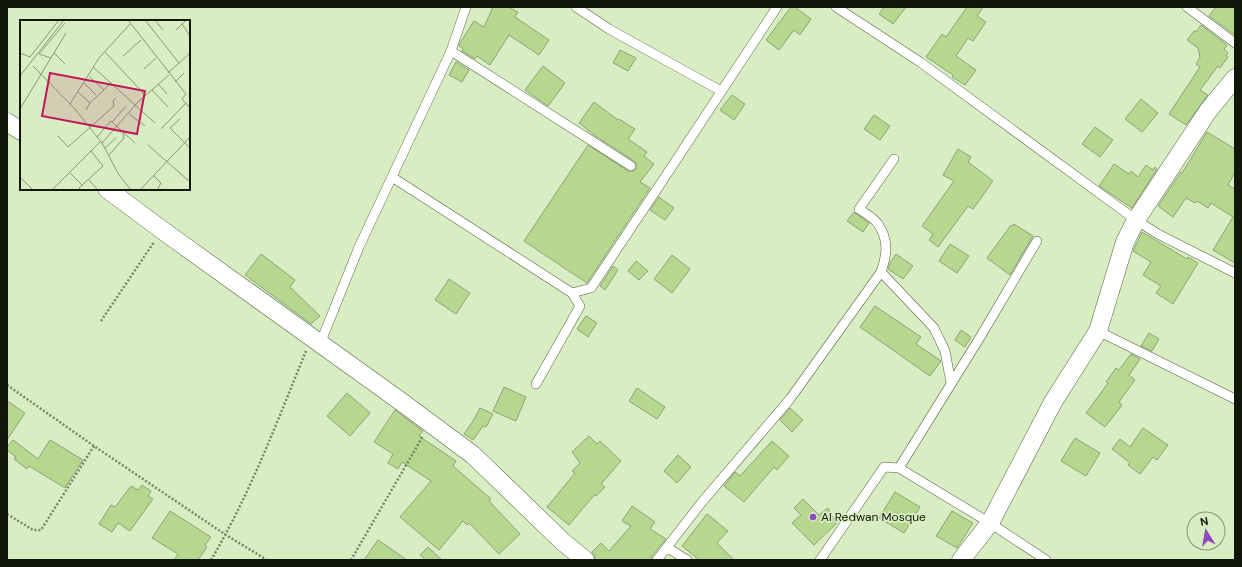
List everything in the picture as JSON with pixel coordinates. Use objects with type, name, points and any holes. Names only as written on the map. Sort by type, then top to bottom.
[{"type":"street","points":[[961,560],[990,523],[1053,402],[1098,331],[1125,242],[1136,220],[1208,111],[1235,78]]},
{"type":"street","points":[[7,122],[20,130]]},
{"type":"street","points":[[108,190],[473,455],[562,541],[585,560]]},
{"type":"lane","points":[[316,341],[451,51],[466,7]]},
{"type":"lane","points":[[576,7],[609,29],[721,91]]},
{"type":"lane","points":[[572,293],[591,288],[777,7]]},
{"type":"lane","points":[[836,7],[920,62],[1136,220],[1158,234],[1235,273]]},
{"type":"lane","points":[[1187,7],[1235,43]]},
{"type":"lane","points":[[451,51],[631,166]]},
{"type":"lane","points":[[657,560],[668,548],[702,502],[790,399],[881,272],[886,256],[886,242],[878,224],[859,209],[894,159]]},
{"type":"lane","points":[[392,178],[572,293],[580,306],[536,384]]},
{"type":"lane","points":[[900,468],[1037,241]]},
{"type":"lane","points":[[881,272],[934,328],[945,351],[951,383]]},
{"type":"lane","points":[[1098,331],[1235,400]]},
{"type":"lane","points":[[820,560],[884,468],[900,468],[990,523],[1046,560]]},
{"type":"lane","points":[[668,548],[687,560]]},
{"type":"path","points":[[101,321],[162,230]]},
{"type":"path","points":[[211,560],[226,535],[254,478],[316,341]]},
{"type":"path","points":[[7,385],[226,535],[267,560]]},
{"type":"path","points":[[351,560],[431,424]]},
{"type":"path","points":[[7,514],[33,530],[41,530],[94,446]]},
{"type":"building","points":[[493,7],[508,7],[518,12],[515,17],[549,40],[539,55],[509,35],[490,65],[477,56],[475,59],[462,51],[463,48],[459,46],[460,43],[474,21],[484,27]]},
{"type":"building","points":[[791,7],[795,7],[811,19],[800,35],[794,30],[779,50],[766,40]]},
{"type":"building","points":[[884,7],[906,7],[893,24],[879,14]]},
{"type":"building","points":[[967,7],[983,7],[977,16],[986,22],[973,41],[968,38],[956,56],[976,70],[965,85],[926,57],[942,34],[946,37]]},
{"type":"building","points":[[1216,7],[1235,7],[1235,35],[1209,16]]},
{"type":"building","points":[[1201,25],[1227,45],[1224,49],[1228,53],[1226,56],[1228,57],[1220,68],[1218,66],[1200,90],[1208,95],[1186,125],[1169,114],[1200,67],[1196,64],[1200,58],[1198,48],[1187,40]]},
{"type":"building","points":[[620,50],[636,58],[628,71],[613,63]]},
{"type":"building","points":[[456,62],[469,70],[462,82],[449,75]]},
{"type":"building","points":[[543,66],[565,83],[548,106],[525,90]]},
{"type":"building","points":[[732,95],[745,104],[734,120],[720,110]]},
{"type":"building","points":[[1141,99],[1158,113],[1142,132],[1125,119]]},
{"type":"building","points":[[594,102],[618,120],[619,119],[635,129],[628,139],[647,152],[644,156],[654,164],[640,182],[650,188],[587,283],[524,241],[588,145],[628,171],[633,171],[636,169],[636,164],[634,161],[594,135],[579,123]]},
{"type":"building","points":[[874,115],[890,126],[880,140],[864,129]]},
{"type":"building","points":[[1095,127],[1113,140],[1100,157],[1082,144]]},
{"type":"building","points":[[1207,132],[1235,149],[1235,172],[1228,185],[1235,189],[1235,263],[1213,250],[1233,217],[1211,203],[1208,208],[1197,201],[1195,203],[1186,198],[1173,217],[1158,206],[1181,172],[1182,173]]},
{"type":"building","points":[[958,149],[971,157],[968,162],[993,181],[973,209],[968,206],[938,247],[929,240],[933,234],[922,226],[954,181],[943,175]]},
{"type":"building","points":[[1114,164],[1129,174],[1131,171],[1138,177],[1146,165],[1153,170],[1155,167],[1157,169],[1132,208],[1099,186]]},
{"type":"building","points":[[659,197],[674,208],[665,220],[650,210]]},
{"type":"building","points":[[854,212],[869,223],[863,232],[847,221]]},
{"type":"building","points":[[1014,224],[1033,236],[1010,275],[987,258],[1011,225],[1013,226]]},
{"type":"building","points":[[1142,232],[1187,259],[1188,257],[1198,263],[1173,304],[1156,293],[1161,286],[1143,275],[1151,262],[1133,251]]},
{"type":"building","points":[[950,244],[969,256],[957,273],[939,261]]},
{"type":"building","points":[[261,254],[295,280],[290,287],[320,316],[311,324],[245,275]]},
{"type":"building","points":[[896,254],[913,266],[903,279],[888,269]]},
{"type":"building","points":[[672,255],[690,269],[672,293],[654,279]]},
{"type":"building","points":[[636,261],[648,271],[639,280],[628,271]]},
{"type":"building","points":[[613,266],[618,270],[605,290],[600,286]]},
{"type":"building","points":[[449,279],[470,293],[456,314],[435,300]]},
{"type":"building","points":[[875,306],[921,337],[916,344],[941,361],[930,376],[860,327]]},
{"type":"building","points":[[586,316],[597,323],[588,337],[577,329]]},
{"type":"building","points":[[961,330],[971,337],[965,347],[955,340]]},
{"type":"building","points":[[1149,333],[1159,339],[1152,351],[1141,346]]},
{"type":"building","points":[[1131,354],[1140,359],[1129,375],[1135,380],[1119,402],[1122,405],[1105,427],[1086,413],[1108,383],[1106,382],[1116,368],[1119,370]]},
{"type":"building","points":[[504,387],[526,397],[516,421],[493,411]]},
{"type":"building","points":[[637,388],[665,407],[657,419],[629,401]]},
{"type":"building","points":[[347,393],[370,413],[350,436],[327,416]]},
{"type":"building","points":[[7,401],[25,413],[7,440]]},
{"type":"building","points":[[480,408],[493,414],[486,427],[483,426],[473,440],[464,434]]},
{"type":"building","points":[[790,408],[803,420],[792,432],[780,420]]},
{"type":"building","points":[[395,410],[423,431],[419,436],[456,461],[453,466],[491,499],[489,501],[520,534],[499,554],[469,523],[467,525],[463,521],[439,550],[400,517],[431,481],[402,462],[398,469],[388,463],[393,454],[374,442]]},
{"type":"building","points":[[1143,428],[1168,445],[1157,460],[1153,457],[1140,474],[1128,465],[1130,463],[1112,449],[1120,439],[1130,447]]},
{"type":"building","points":[[589,436],[597,444],[600,441],[621,461],[601,484],[605,487],[596,496],[595,494],[569,525],[547,507],[575,473],[572,471],[580,463],[572,452]]},
{"type":"building","points":[[1075,438],[1100,453],[1086,476],[1061,461]]},
{"type":"building","points":[[13,440],[38,459],[50,440],[83,460],[65,488],[29,466],[27,469],[14,459],[16,457],[7,450],[7,447]]},
{"type":"building","points":[[772,441],[789,456],[777,470],[774,467],[744,502],[724,486],[735,472],[740,476]]},
{"type":"building","points":[[678,455],[691,467],[677,483],[664,471]]},
{"type":"building","points":[[142,485],[151,491],[148,496],[153,499],[130,531],[118,523],[112,532],[99,524],[111,505],[115,507],[131,486],[138,490]]},
{"type":"building","points":[[895,492],[920,507],[904,533],[879,518]]},
{"type":"building","points":[[803,499],[819,515],[828,508],[836,524],[814,545],[792,523],[801,515],[794,508]]},
{"type":"building","points":[[632,506],[655,522],[650,529],[666,539],[652,556],[651,560],[595,560],[595,556],[592,552],[601,543],[609,551],[631,526],[622,521]]},
{"type":"building","points":[[170,511],[211,537],[205,545],[207,547],[198,560],[174,560],[178,554],[152,538]]},
{"type":"building","points":[[952,511],[973,523],[957,548],[936,536]]},
{"type":"building","points":[[707,514],[728,531],[717,543],[734,560],[699,560],[682,546]]},
{"type":"building","points":[[378,540],[407,560],[364,560]]},
{"type":"building","points":[[428,547],[442,560],[426,560],[420,555]]},
{"type":"place","name":"Al Redwan Mosque","points":[[813,517]]}]
